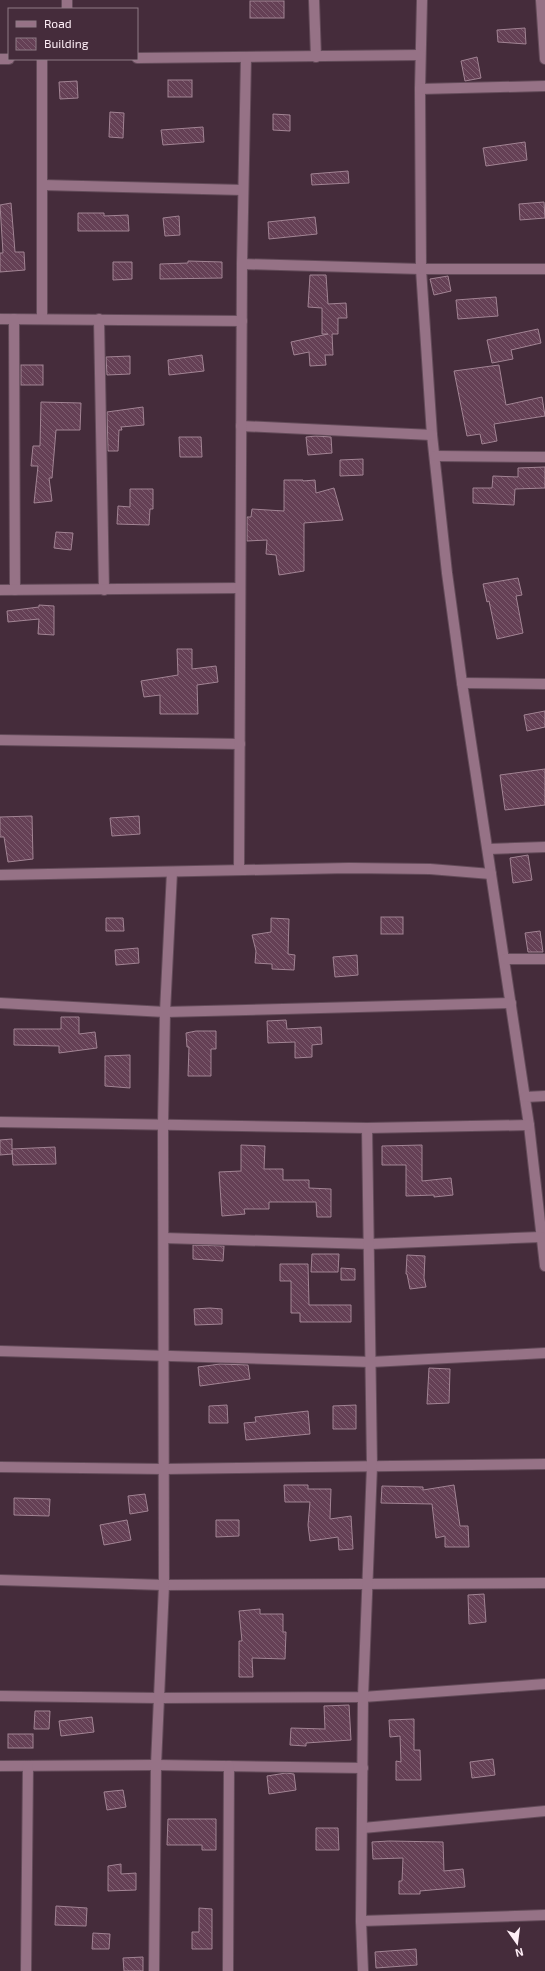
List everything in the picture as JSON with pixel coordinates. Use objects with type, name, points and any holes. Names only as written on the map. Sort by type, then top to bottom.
[{"type":"street","points":[[314,0],[316,57]]},
{"type":"street","points":[[422,0],[420,55],[421,269],[434,456],[447,573],[462,683],[505,958],[529,1125],[545,1266]]},
{"type":"street","points":[[543,6],[545,59]]},
{"type":"street","points":[[138,58],[420,55]]},
{"type":"street","points":[[239,870],[242,264],[246,57]]},
{"type":"street","points":[[42,60],[42,318]]},
{"type":"street","points":[[420,89],[545,86]]},
{"type":"street","points":[[42,185],[243,190]]},
{"type":"street","points":[[242,264],[421,269],[545,269]]},
{"type":"street","points":[[0,319],[42,318],[242,321]]},
{"type":"street","points":[[14,319],[16,590]]},
{"type":"street","points":[[99,319],[104,590]]},
{"type":"street","points":[[241,426],[432,435]]},
{"type":"street","points":[[434,456],[545,457]]},
{"type":"street","points":[[0,590],[240,588]]},
{"type":"street","points":[[462,683],[545,684]]},
{"type":"street","points":[[0,740],[240,744]]},
{"type":"street","points":[[488,849],[545,847]]},
{"type":"street","points":[[0,875],[349,868],[430,869],[491,874]]},
{"type":"street","points":[[154,1971],[156,1765],[164,1585],[163,1125],[165,1012],[172,872]]},
{"type":"street","points":[[505,958],[545,959]]},
{"type":"street","points":[[0,1003],[165,1012],[511,1003]]},
{"type":"street","points":[[525,1097],[545,1096]]},
{"type":"street","points":[[0,1122],[367,1128],[529,1125]]},
{"type":"street","points":[[363,1971],[361,1922],[363,1697],[372,1466],[370,1244],[367,1128]]},
{"type":"street","points":[[164,1238],[370,1244],[541,1237]]},
{"type":"street","points":[[0,1351],[371,1362],[545,1353]]},
{"type":"street","points":[[0,1467],[164,1469],[545,1464]]},
{"type":"street","points":[[0,1580],[164,1585],[545,1583]]},
{"type":"street","points":[[0,1696],[160,1698],[363,1697],[545,1684]]},
{"type":"street","points":[[0,1766],[156,1765],[363,1768]]},
{"type":"street","points":[[26,1971],[28,1766]]},
{"type":"street","points":[[228,1971],[229,1766]]},
{"type":"street","points":[[363,1828],[545,1811]]},
{"type":"street","points":[[361,1922],[545,1914]]},
{"type":"building","points":[[250,1],[284,1],[284,18],[250,18]]},
{"type":"building","points":[[525,28],[526,44],[498,42],[497,30]]},
{"type":"building","points":[[477,57],[481,78],[465,81],[461,61]]},
{"type":"building","points":[[168,80],[192,80],[192,97],[168,97]]},
{"type":"building","points":[[77,81],[78,98],[60,99],[59,82]]},
{"type":"building","points":[[110,112],[124,113],[123,138],[109,137]]},
{"type":"building","points":[[273,114],[290,115],[290,131],[273,130]]},
{"type":"building","points":[[203,127],[204,142],[163,145],[161,130]]},
{"type":"building","points":[[525,142],[527,160],[486,166],[483,148]]},
{"type":"building","points":[[348,171],[349,183],[312,185],[311,174]]},
{"type":"building","points":[[544,202],[545,218],[520,220],[519,204]]},
{"type":"building","points":[[11,203],[15,252],[24,252],[25,270],[0,272],[0,253],[3,253],[0,205]]},
{"type":"building","points":[[78,213],[104,213],[104,216],[128,215],[129,231],[78,231]]},
{"type":"building","points":[[179,216],[180,235],[165,236],[163,218]]},
{"type":"building","points":[[315,217],[317,234],[269,239],[268,222]]},
{"type":"building","points":[[188,261],[222,262],[222,278],[160,279],[160,264],[188,263]]},
{"type":"building","points":[[113,262],[132,262],[132,279],[113,280]]},
{"type":"building","points":[[310,275],[326,275],[328,304],[346,303],[347,318],[338,318],[338,334],[332,334],[333,355],[325,355],[326,365],[310,366],[309,352],[294,355],[291,342],[328,334],[322,334],[322,308],[308,307]]},
{"type":"building","points":[[448,276],[451,291],[434,295],[430,279]]},
{"type":"building","points":[[496,297],[498,316],[458,319],[456,300]]},
{"type":"building","points":[[538,329],[541,343],[511,350],[513,359],[492,363],[487,340]]},
{"type":"building","points":[[202,355],[204,371],[169,375],[168,360]]},
{"type":"building","points":[[130,356],[130,374],[107,375],[106,357]]},
{"type":"building","points":[[21,365],[43,365],[43,385],[21,385]]},
{"type":"building","points":[[499,365],[506,405],[542,397],[545,416],[494,424],[497,441],[482,444],[480,434],[467,436],[454,371]]},
{"type":"building","points":[[41,402],[81,403],[80,430],[56,430],[52,478],[49,478],[52,501],[34,503],[38,466],[31,466],[33,446],[40,446]]},
{"type":"building","points":[[143,407],[144,425],[121,427],[122,430],[119,430],[118,451],[108,451],[107,412]]},
{"type":"building","points":[[179,437],[201,437],[202,457],[180,457]]},
{"type":"building","points":[[306,437],[331,437],[332,453],[308,455]]},
{"type":"building","points":[[363,459],[363,475],[340,476],[340,460]]},
{"type":"building","points":[[545,467],[545,488],[515,489],[514,505],[473,503],[473,488],[492,488],[493,476],[518,477],[518,468]]},
{"type":"building","points":[[284,480],[315,480],[316,493],[334,488],[343,520],[304,523],[304,571],[279,575],[276,555],[266,554],[267,540],[247,541],[247,517],[251,517],[252,509],[284,511]]},
{"type":"building","points":[[130,489],[153,489],[153,509],[150,509],[149,525],[117,524],[118,506],[130,507]]},
{"type":"building","points":[[56,532],[73,533],[71,550],[54,548]]},
{"type":"building","points":[[518,578],[522,595],[516,596],[523,633],[497,639],[489,601],[487,602],[483,584]]},
{"type":"building","points":[[39,605],[54,606],[54,635],[38,634],[39,619],[8,622],[7,611],[39,607]]},
{"type":"building","points":[[177,649],[192,649],[192,669],[216,666],[218,682],[197,685],[198,714],[160,714],[160,695],[144,697],[141,681],[178,675]]},
{"type":"building","points":[[545,711],[545,727],[527,731],[524,715]]},
{"type":"building","points":[[545,769],[545,805],[505,810],[500,775]]},
{"type":"building","points":[[32,816],[33,859],[8,862],[4,837],[0,837],[0,817]]},
{"type":"building","points":[[139,816],[140,834],[112,836],[110,818]]},
{"type":"building","points":[[528,855],[532,880],[513,883],[510,858]]},
{"type":"building","points":[[381,917],[403,917],[403,934],[381,934]]},
{"type":"building","points":[[106,918],[123,918],[124,931],[106,931]]},
{"type":"building","points":[[271,918],[289,919],[288,954],[295,955],[294,970],[272,969],[272,964],[255,963],[256,951],[252,935],[271,932]]},
{"type":"building","points":[[540,931],[543,952],[528,952],[525,933]]},
{"type":"building","points":[[138,948],[139,963],[116,965],[115,950]]},
{"type":"building","points":[[357,955],[358,975],[335,977],[333,957]]},
{"type":"building","points":[[61,1017],[79,1017],[79,1034],[95,1032],[97,1048],[59,1053],[59,1046],[14,1045],[14,1029],[61,1029]]},
{"type":"building","points":[[286,1020],[287,1029],[321,1027],[322,1044],[312,1045],[312,1057],[295,1058],[295,1042],[268,1043],[267,1021]]},
{"type":"building","points":[[196,1031],[216,1031],[216,1049],[211,1049],[211,1076],[188,1076],[189,1047],[187,1047],[186,1033]]},
{"type":"building","points":[[130,1055],[130,1088],[105,1086],[105,1056]]},
{"type":"building","points":[[12,1139],[12,1149],[55,1147],[56,1164],[13,1165],[12,1150],[12,1154],[0,1155],[0,1140]]},
{"type":"building","points":[[241,1145],[265,1146],[264,1169],[283,1169],[283,1180],[309,1180],[309,1188],[331,1189],[331,1217],[317,1217],[316,1202],[269,1202],[269,1209],[244,1209],[245,1214],[222,1216],[219,1172],[241,1171]]},
{"type":"building","points":[[422,1145],[422,1181],[451,1178],[453,1195],[434,1197],[434,1195],[406,1196],[406,1165],[382,1165],[382,1146]]},
{"type":"building","points":[[193,1245],[224,1246],[223,1261],[193,1259]]},
{"type":"building","points":[[312,1254],[339,1254],[338,1272],[311,1272]]},
{"type":"building","points":[[407,1255],[425,1256],[424,1278],[426,1287],[410,1289],[406,1274]]},
{"type":"building","points":[[280,1264],[308,1264],[309,1305],[351,1305],[351,1322],[300,1322],[300,1313],[291,1313],[291,1281],[280,1281]]},
{"type":"building","points":[[341,1268],[355,1269],[355,1280],[341,1280]]},
{"type":"building","points":[[194,1309],[222,1309],[222,1324],[195,1325]]},
{"type":"building","points":[[220,1364],[248,1365],[250,1379],[200,1386],[198,1367]]},
{"type":"building","points":[[429,1368],[450,1369],[449,1403],[427,1404]]},
{"type":"building","points":[[227,1405],[228,1423],[209,1423],[209,1406]]},
{"type":"building","points":[[356,1405],[356,1429],[333,1429],[333,1406]]},
{"type":"building","points":[[308,1411],[310,1434],[246,1440],[244,1423],[256,1422],[255,1417]]},
{"type":"building","points":[[284,1485],[308,1485],[308,1489],[331,1489],[330,1519],[351,1516],[353,1549],[339,1550],[338,1537],[310,1541],[308,1525],[310,1502],[285,1502]]},
{"type":"building","points":[[454,1485],[460,1526],[468,1526],[469,1547],[445,1547],[445,1536],[436,1538],[432,1504],[381,1503],[382,1486],[423,1487],[423,1490]]},
{"type":"building","points":[[145,1494],[148,1511],[130,1514],[128,1496]]},
{"type":"building","points":[[14,1498],[50,1499],[49,1516],[14,1515]]},
{"type":"building","points":[[127,1520],[131,1540],[104,1545],[100,1525]]},
{"type":"building","points":[[216,1520],[239,1520],[239,1536],[216,1537]]},
{"type":"building","points":[[484,1594],[486,1622],[469,1624],[468,1595]]},
{"type":"building","points":[[260,1609],[260,1614],[283,1614],[283,1632],[286,1632],[285,1659],[252,1658],[253,1677],[239,1677],[239,1641],[242,1641],[239,1611]]},
{"type":"building","points":[[349,1705],[351,1740],[306,1743],[306,1746],[290,1745],[291,1728],[325,1729],[324,1706]]},
{"type":"building","points":[[35,1711],[50,1711],[49,1729],[34,1729]]},
{"type":"building","points":[[92,1717],[94,1732],[61,1736],[59,1721]]},
{"type":"building","points":[[414,1719],[414,1750],[420,1750],[421,1780],[396,1780],[396,1761],[401,1762],[400,1736],[390,1737],[389,1720]]},
{"type":"building","points":[[8,1734],[33,1734],[33,1748],[8,1748]]},
{"type":"building","points":[[493,1759],[495,1775],[472,1778],[470,1762]]},
{"type":"building","points":[[286,1773],[294,1774],[296,1790],[269,1794],[267,1776]]},
{"type":"building","points":[[123,1790],[126,1807],[107,1810],[104,1792]]},
{"type":"building","points":[[168,1819],[216,1819],[216,1850],[202,1850],[202,1845],[167,1845]]},
{"type":"building","points":[[316,1828],[338,1828],[339,1850],[316,1850]]},
{"type":"building","points":[[372,1842],[443,1842],[444,1871],[463,1869],[465,1887],[420,1891],[420,1894],[399,1894],[399,1881],[402,1881],[403,1858],[373,1859]]},
{"type":"building","points":[[121,1864],[121,1874],[136,1873],[136,1890],[108,1891],[108,1866]]},
{"type":"building","points":[[56,1906],[87,1908],[86,1926],[55,1925]]},
{"type":"building","points":[[199,1908],[212,1909],[212,1949],[192,1949],[192,1932],[199,1932]]},
{"type":"building","points":[[93,1933],[110,1934],[109,1949],[92,1949]]},
{"type":"building","points":[[416,1949],[417,1965],[376,1968],[375,1952]]},
{"type":"building","points":[[143,1957],[143,1971],[124,1971],[123,1958]]}]
